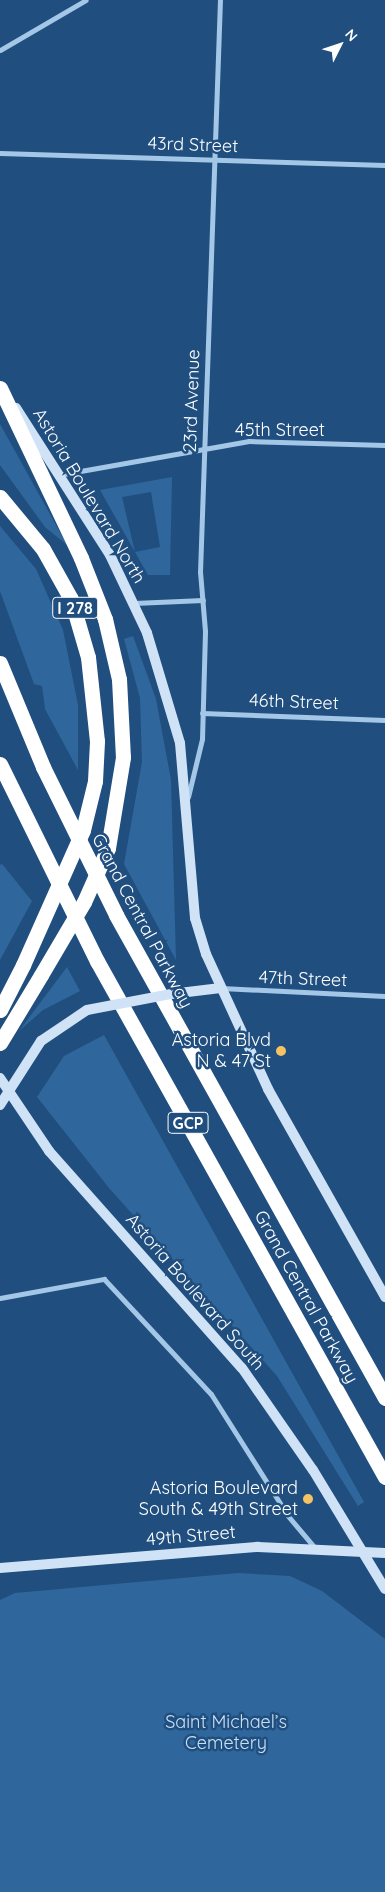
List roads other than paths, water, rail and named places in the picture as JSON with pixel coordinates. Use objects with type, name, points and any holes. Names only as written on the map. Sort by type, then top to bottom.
[{"type":"highway","points":[[0,388],[81,558],[105,619],[119,679],[123,757],[117,814],[105,856],[41,975],[0,1043]]},
{"type":"highway","name":"I 278","points":[[0,497],[43,549],[71,599],[88,657],[97,741],[95,781],[83,830],[23,965],[0,1010]]},
{"type":"highway","name":"Grand Central Parkway","points":[[0,663],[43,767],[112,906],[385,1398]]},
{"type":"highway","name":"Grand Central Parkway","points":[[0,764],[84,935],[385,1477]]},
{"type":"main road","name":"Astoria Boulevard North","points":[[0,382],[134,603],[170,703],[187,802],[195,918],[221,988],[268,1089],[380,1280],[385,1298]]},
{"type":"main road","points":[[0,1105],[41,1042],[87,1010],[171,994],[221,988]]},
{"type":"main road","name":"Astoria Boulevard South","points":[[0,1078],[49,1152],[242,1368],[385,1589]]},
{"type":"main road","name":"49th Street","points":[[0,1568],[258,1547],[315,1548],[385,1553]]},
{"type":"street","points":[[0,50],[86,0]]},
{"type":"street","name":"23rd Avenue","points":[[187,802],[202,738],[204,448],[220,0]]},
{"type":"street","name":"43rd Street","points":[[0,153],[385,165]]},
{"type":"street","name":"45th Street","points":[[58,475],[204,448],[249,442],[385,445]]},
{"type":"street","points":[[134,603],[203,600]]},
{"type":"street","name":"46th Street","points":[[202,713],[385,720]]},
{"type":"street","name":"47th Street","points":[[221,988],[385,996]]},
{"type":"street","points":[[0,1298],[104,1279],[211,1394],[288,1516],[315,1548]]},
{"type":"place","name":"Astoria Blvd N & 47 St","points":[[281,1051]]},
{"type":"place","name":"Astoria Boulevard South & 49th Street","points":[[308,1499]]},
{"type":"park label","name":"Saint Michael’s Cemetery","points":[[226,1734]]}]
